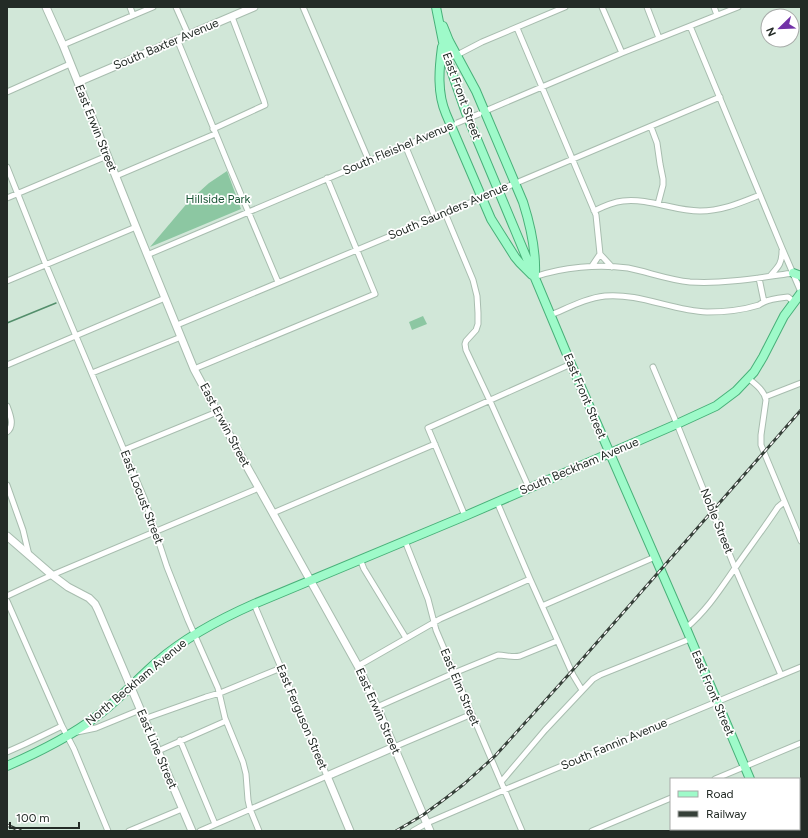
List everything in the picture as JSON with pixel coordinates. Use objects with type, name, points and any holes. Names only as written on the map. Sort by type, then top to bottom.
[{"type":"main road","name":"East Erwin Street","points":[[46,7],[63,45],[194,369],[358,666],[378,707],[430,831]]},
{"type":"main road","name":"South Baxter Avenue","points":[[78,82],[254,7]]},
{"type":"main road","name":"East Front Street","points":[[436,7],[453,80],[466,113],[571,364],[750,778]]},
{"type":"main road","points":[[436,7],[446,33],[471,80],[482,113],[512,185],[527,216],[535,256],[534,277]]},
{"type":"main road","points":[[443,42],[440,65],[440,94],[443,108],[454,125],[495,226],[520,263],[534,277]]},
{"type":"main road","points":[[793,273],[801,276]]},
{"type":"main road","name":"South Beckham Avenue","points":[[310,580],[465,516],[677,424],[720,403],[736,391],[758,365],[780,323],[801,293]]},
{"type":"main road","name":"East Line Street","points":[[7,536],[52,575],[68,587],[89,598],[95,604],[192,831]]},
{"type":"main road","name":"North Beckham Avenue","points":[[7,766],[42,750],[91,721],[158,662],[194,634],[227,616],[310,580]]},
{"type":"main road","points":[[327,776],[394,747]]},
{"type":"main road","name":"East Ferguson Street","points":[[327,776],[350,831]]},
{"type":"street","points":[[130,7],[133,15]]},
{"type":"street","points":[[63,45],[153,7]]},
{"type":"street","points":[[176,7],[188,34]]},
{"type":"street","points":[[303,7],[369,161]]},
{"type":"street","points":[[457,55],[482,42],[565,7]]},
{"type":"street","points":[[602,7],[622,53]]},
{"type":"street","points":[[646,7],[659,38]]},
{"type":"street","points":[[714,7],[717,15]]},
{"type":"street","name":"South Fleishel Avenue","points":[[147,254],[622,53],[738,7]]},
{"type":"street","points":[[116,176],[214,131],[265,105],[232,17]]},
{"type":"street","points":[[690,26],[801,293]]},
{"type":"street","points":[[517,28],[594,210],[597,222],[600,254],[612,267]]},
{"type":"street","points":[[176,39],[278,282]]},
{"type":"street","points":[[7,92],[70,64]]},
{"type":"street","name":"South Saunders Avenue","points":[[177,325],[720,98]]},
{"type":"street","points":[[651,127],[656,139],[663,179],[658,204]]},
{"type":"street","points":[[405,146],[435,217]]},
{"type":"street","points":[[7,198],[107,156]]},
{"type":"street","name":"East Locust Street","points":[[7,167],[46,265],[145,500],[170,574],[188,620],[220,693],[226,721],[245,768],[248,800],[259,831]]},
{"type":"street","points":[[194,369],[375,294],[327,178]]},
{"type":"street","points":[[594,210],[612,203],[636,200],[687,210],[708,210],[730,206],[760,195]]},
{"type":"street","points":[[445,213],[476,290],[478,324],[476,330],[466,341],[465,347],[529,488]]},
{"type":"street","points":[[7,281],[136,227]]},
{"type":"street","points":[[770,276],[782,259],[782,248]]},
{"type":"street","points":[[592,266],[600,254]]},
{"type":"street","points":[[534,277],[544,273],[592,266],[628,268],[688,282],[720,282],[793,273]]},
{"type":"street","points":[[759,278],[764,302]]},
{"type":"street","points":[[551,315],[585,301],[606,296],[623,296],[688,310],[707,312],[734,310],[760,305],[764,302],[788,297],[794,302]]},
{"type":"street","points":[[7,365],[165,298]]},
{"type":"street","points":[[92,373],[181,337]]},
{"type":"street","points":[[465,516],[428,428],[571,364]]},
{"type":"street","name":"Noble Street","points":[[653,367],[735,568],[781,675]]},
{"type":"street","points":[[748,378],[763,392],[765,397],[761,445],[801,541]]},
{"type":"street","points":[[765,397],[801,383]]},
{"type":"street","points":[[7,406],[12,424],[10,430],[7,432]]},
{"type":"street","points":[[124,450],[218,412]]},
{"type":"street","points":[[273,513],[435,444]]},
{"type":"street","points":[[7,485],[23,530],[29,556]]},
{"type":"street","points":[[7,596],[52,575],[259,488]]},
{"type":"street","points":[[497,502],[575,681],[582,690]]},
{"type":"street","points":[[686,628],[704,611],[778,507],[784,502]]},
{"type":"street","name":"East Elm Street","points":[[405,541],[428,599],[434,622],[454,673],[522,831]]},
{"type":"street","points":[[542,606],[655,557]]},
{"type":"street","points":[[360,560],[406,638]]},
{"type":"street","points":[[358,666],[434,622],[530,579]]},
{"type":"street","points":[[7,601],[62,726],[71,734],[74,749],[108,831]]},
{"type":"street","name":"East Ferguson Street","points":[[254,604],[327,776]]},
{"type":"street","points":[[501,782],[545,730],[593,679],[690,639]]},
{"type":"street","points":[[378,707],[498,655],[514,657],[520,656],[557,640]]},
{"type":"street","name":"South Fannin Avenue","points":[[413,831],[427,823],[504,790],[801,667]]},
{"type":"street","points":[[144,719],[220,693],[281,668]]},
{"type":"street","points":[[71,734],[96,728],[140,710]]},
{"type":"street","points":[[394,747],[472,714]]},
{"type":"street","points":[[158,751],[226,721]]},
{"type":"street","points":[[7,752],[62,726]]},
{"type":"street","points":[[180,740],[215,824]]},
{"type":"street","points":[[718,778],[801,743]]},
{"type":"street","points":[[200,831],[327,776]]},
{"type":"street","points":[[592,831],[670,798]]},
{"type":"street","points":[[129,831],[182,809]]},
{"type":"green space","name":"Hillside Park","points":[[227,171],[241,209],[150,247],[189,201],[209,183]]},
{"type":"green space","points":[[423,316],[427,324],[412,330],[409,322]]},
{"type":"waterway","points":[[7,323],[56,303]]},
{"type":"railway","points":[[396,831],[423,815],[446,798],[495,756],[571,672],[801,410]]},
{"type":"railway","points":[[7,825],[21,831]]}]
